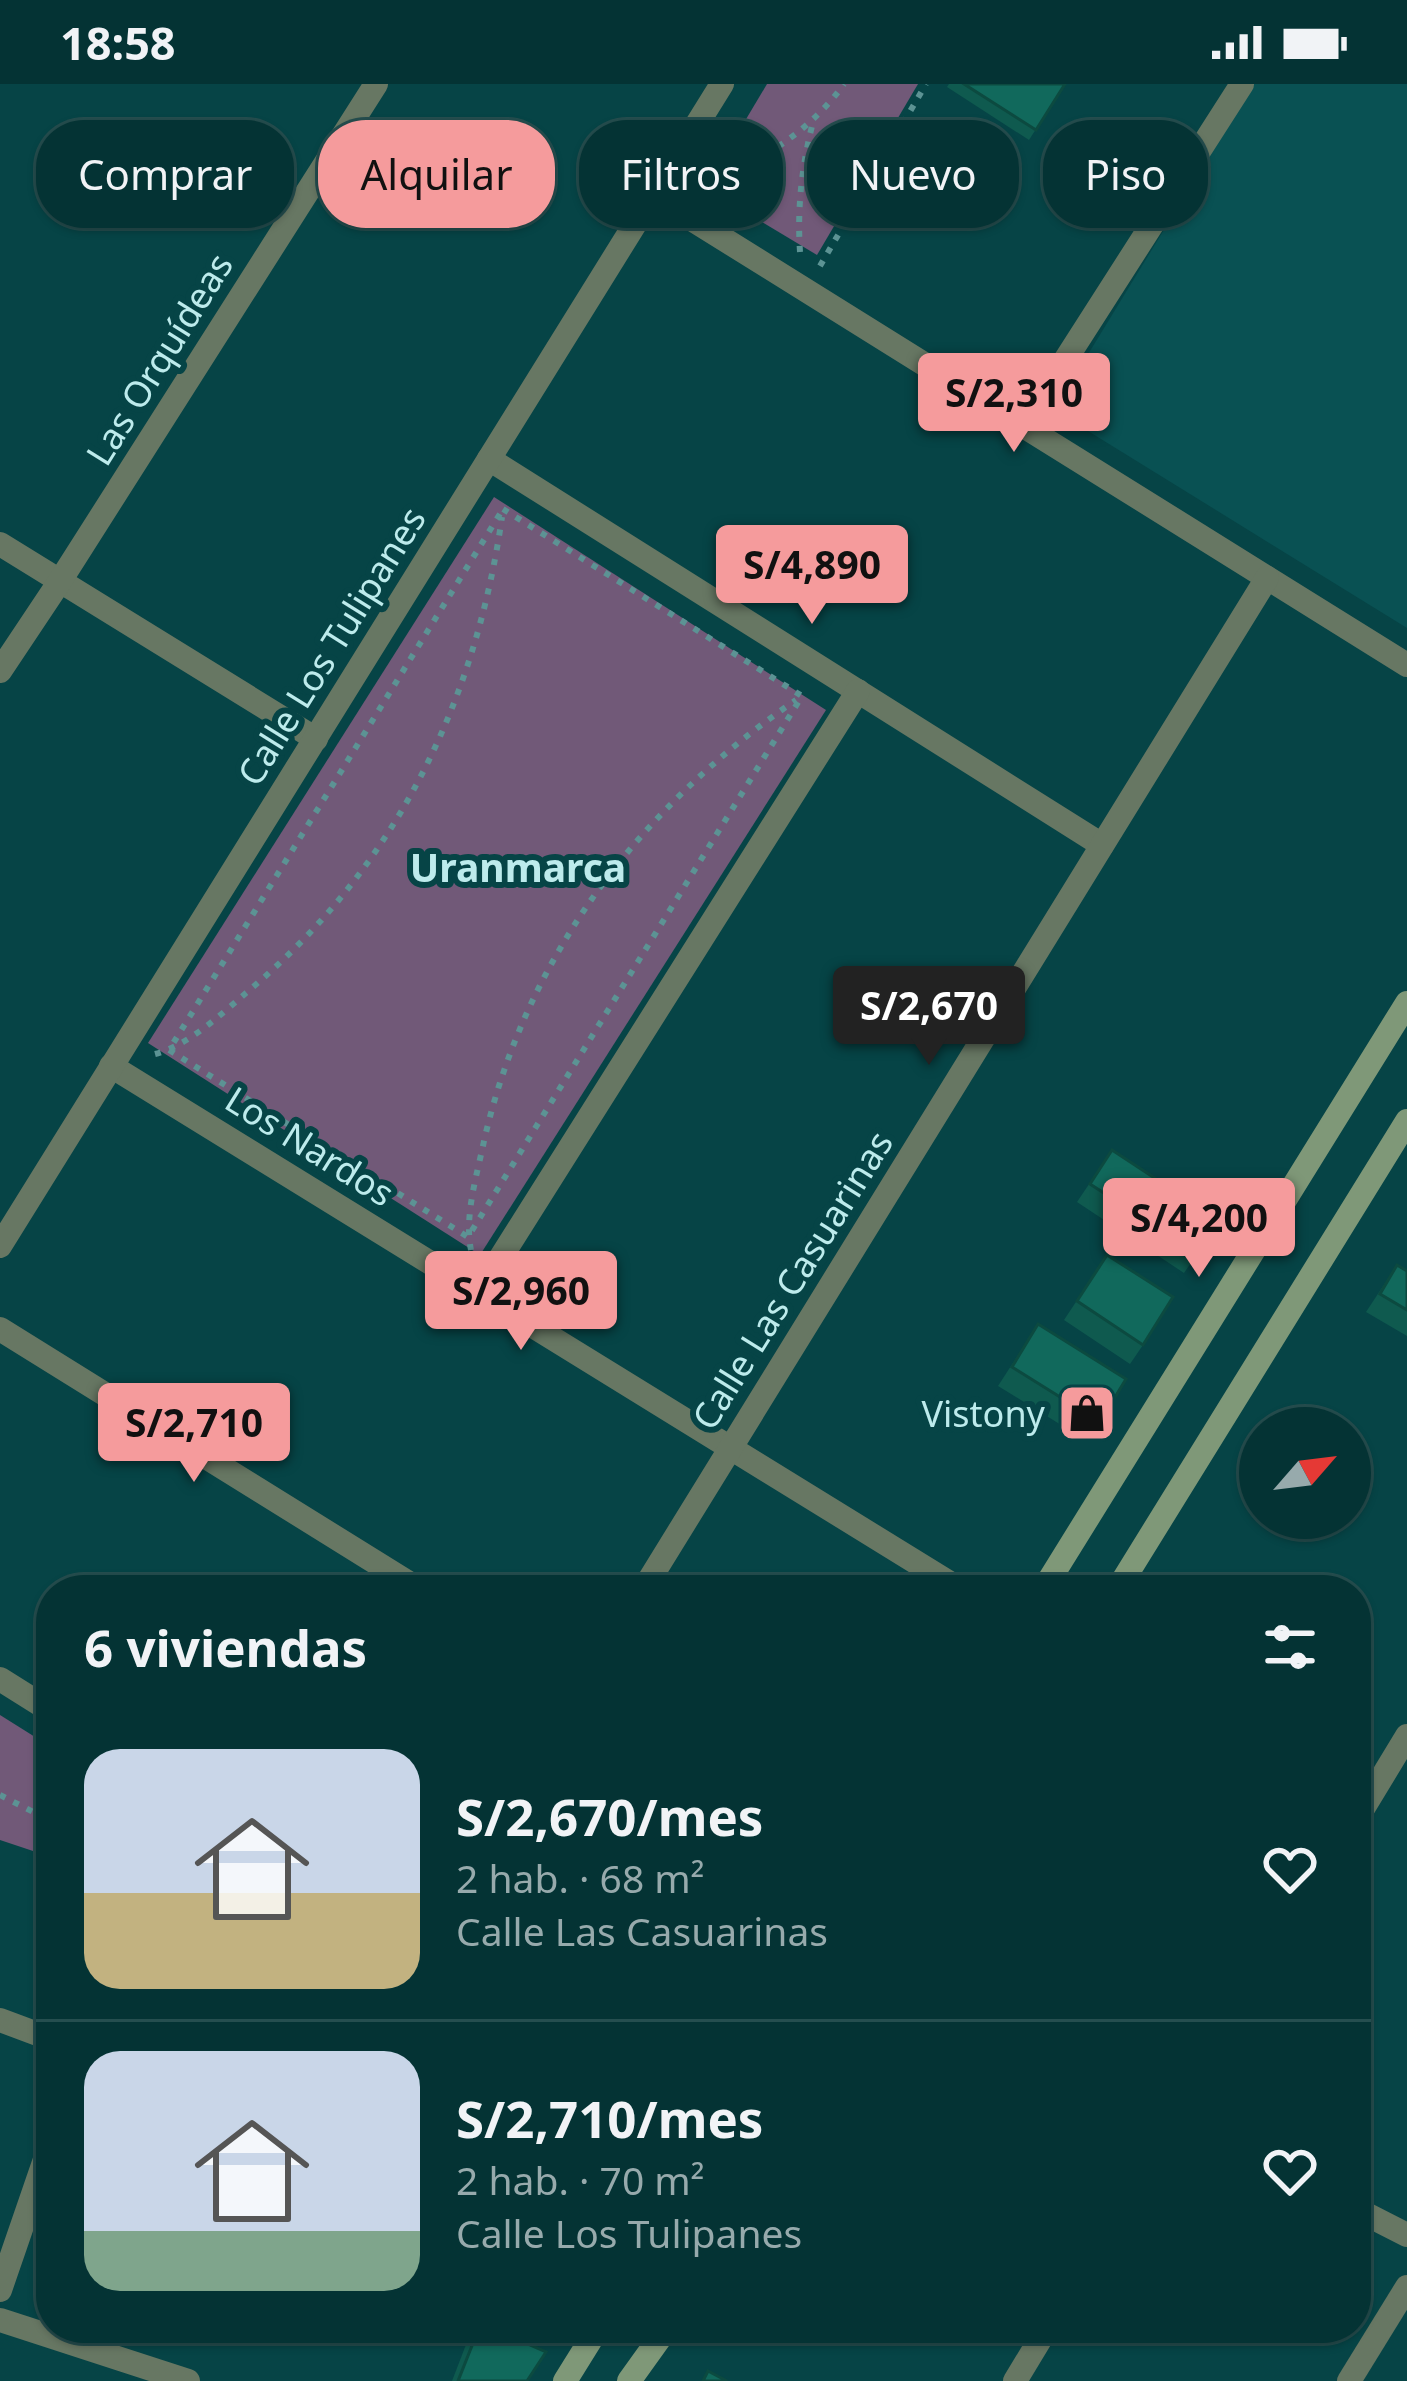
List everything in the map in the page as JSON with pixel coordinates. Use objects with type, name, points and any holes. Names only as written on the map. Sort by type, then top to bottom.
[{"type":"main road","points":[[1051,1575],[1407,1003]]},
{"type":"main road","points":[[1127,1575],[1407,1121]]},
{"type":"main road","points":[[565,2381],[589,2343]]},
{"type":"main road","points":[[628,2381],[656,2343]]},
{"type":"street","name":"Las Orquídeas","points":[[0,671],[376,84]]},
{"type":"street","name":"Calle Los Tulipanes","points":[[700,120],[722,84]]},
{"type":"street","points":[[1023,426],[1243,84]]},
{"type":"street","name":"Calle Los Tulipanes","points":[[0,1246],[632,228]]},
{"type":"street","points":[[706,228],[1407,665]]},
{"type":"street","points":[[489,459],[1102,844]]},
{"type":"street","points":[[0,544],[316,739]]},
{"type":"street","name":"Calle Las Casuarinas","points":[[652,1575],[1267,578]]},
{"type":"street","points":[[479,1292],[858,691]]},
{"type":"street","name":"Los Nardos","points":[[111,1066],[937,1575]]},
{"type":"street","points":[[0,1329],[396,1575]]},
{"type":"street","points":[[0,1679],[36,1702]]},
{"type":"street","points":[[1371,1795],[1407,1736]]},
{"type":"street","points":[[0,2020],[36,2033]]},
{"type":"street","points":[[0,2290],[36,2186]]},
{"type":"street","points":[[1371,2217],[1407,2235]]},
{"type":"street","points":[[1349,2381],[1407,2287]]},
{"type":"street","points":[[0,2320],[36,2332]]},
{"type":"street","points":[[70,2343],[186,2381]]},
{"type":"street","points":[[1015,2381],[1038,2343]]},
{"type":"path","points":[[783,144],[814,119],[844,84]]},
{"type":"path","points":[[806,290],[926,84]]},
{"type":"path","points":[[806,290],[799,203],[803,160],[814,119]]},
{"type":"path","points":[[111,1066],[170,1050],[237,1000],[314,929],[392,828],[421,779],[466,675],[487,602],[503,509],[489,459]]},
{"type":"path","points":[[503,509],[802,696]]},
{"type":"path","points":[[170,1050],[503,509]]},
{"type":"path","points":[[479,1292],[468,1237],[475,1182],[503,1075],[538,991],[573,926],[626,852],[674,798],[742,738],[802,696],[858,691]]},
{"type":"path","points":[[468,1237],[802,696]]},
{"type":"path","points":[[170,1050],[468,1237]]},
{"type":"path","points":[[0,1795],[36,1813]]},
{"type":"shaded area","points":[[767,84],[918,84],[897,120],[807,120],[807,228],[833,228],[817,255],[772,228],[783,228],[783,120],[746,120]]},
{"type":"shaded area","points":[[1253,84],[1407,84],[1407,628],[1054,410],[1165,228],[1208,228],[1208,158]]},
{"type":"shaded area","points":[[494,497],[826,710],[480,1255],[148,1043]]},
{"type":"shaded area","points":[[0,1715],[36,1738],[36,1852],[0,1840]]},
{"type":"building","points":[[964,84],[1065,84],[1036,130]]},
{"type":"building","points":[[1112,1150],[1220,1221],[1198,1254],[1090,1184]]},
{"type":"building","points":[[1107,1255],[1173,1297],[1143,1345],[1077,1301]]},
{"type":"building","points":[[1397,1265],[1407,1271],[1407,1310],[1380,1294]]},
{"type":"building","points":[[1038,1324],[1126,1379],[1100,1422],[1012,1367]]},
{"type":"building","points":[[473,2343],[525,2343],[546,2352],[527,2381],[458,2381]]},
{"type":"building","points":[[708,2371],[727,2381],[703,2381]]},
{"type":"place","name":"Vistony","points":[[1087,1413]]},
{"type":"district","name":"Uranmarca","points":[[518,866]]}]
